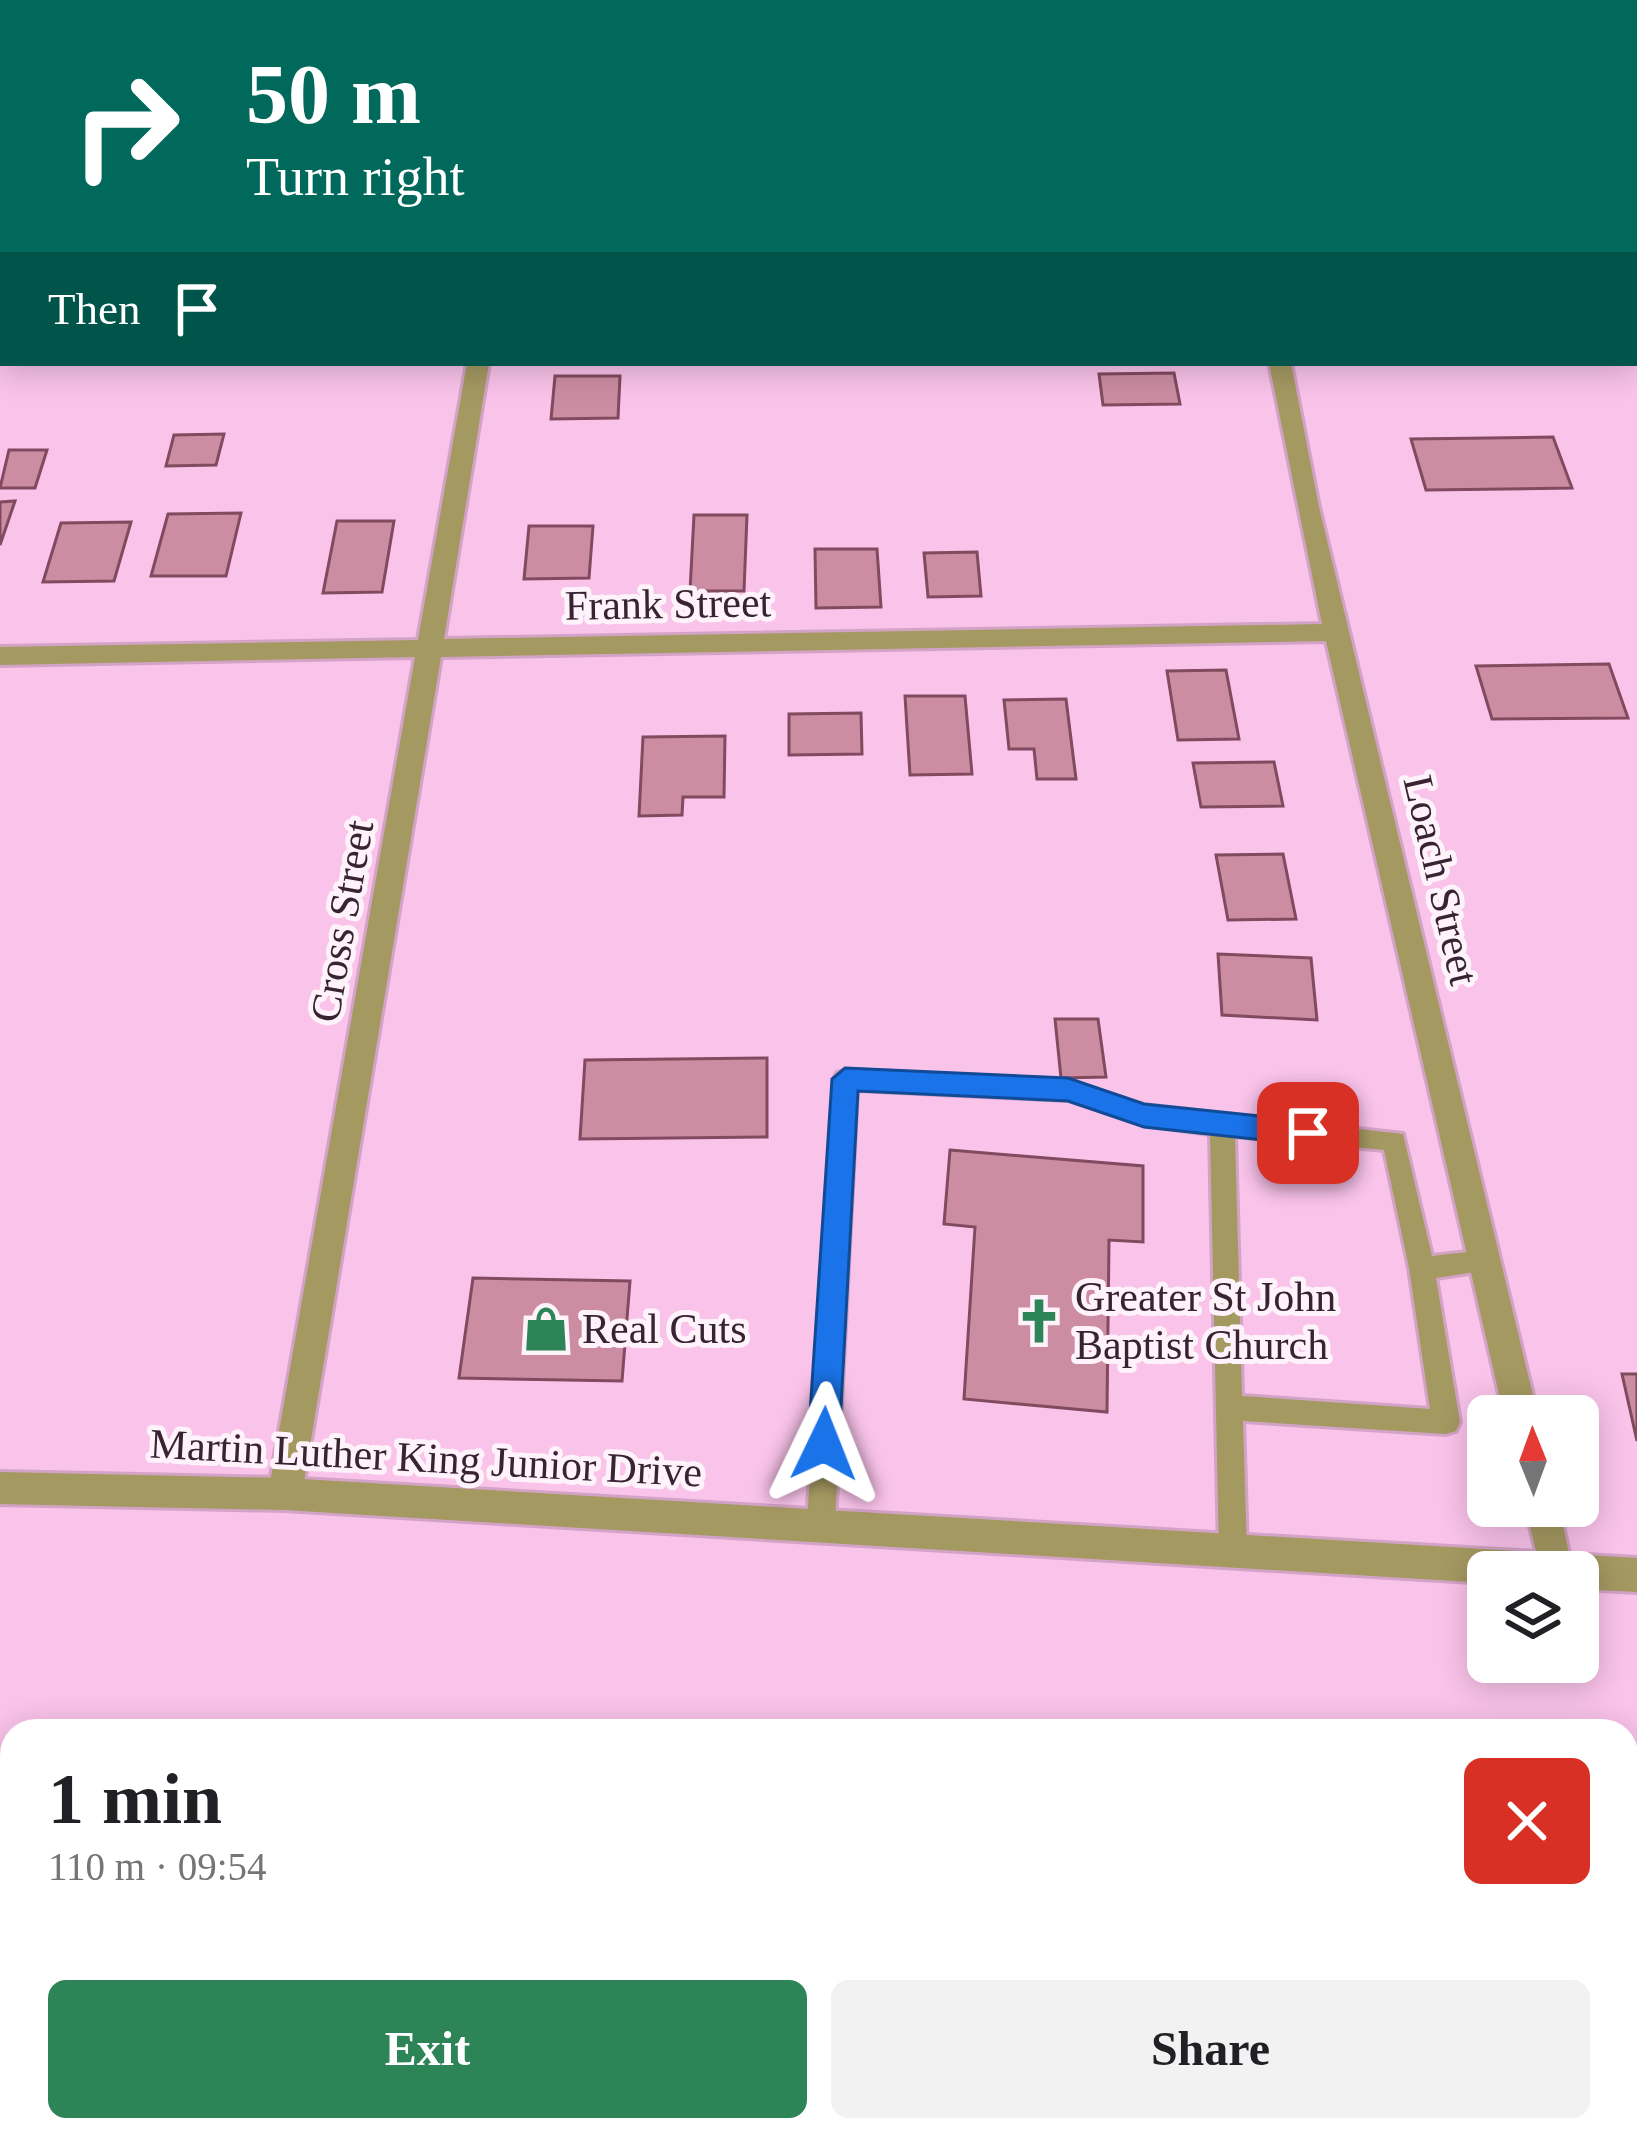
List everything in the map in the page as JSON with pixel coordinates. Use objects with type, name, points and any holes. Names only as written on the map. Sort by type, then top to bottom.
[{"type":"street","name":"Cross Street","points":[[285,1494],[478,366]]},
{"type":"street","name":"Loach Street","points":[[1281,366],[1336,632],[1516,1395]]},
{"type":"street","name":"Frank Street","points":[[0,656],[1336,632]]},
{"type":"street","name":"Martin Luther King Junior Drive","points":[[0,1487],[285,1494],[1467,1564]]},
{"type":"street","name":"Martin Luther King Junior Drive","points":[[1599,1572],[1637,1575]]},
{"type":"lane","points":[[821,1523],[845,1079],[1068,1090],[1144,1115],[1394,1142],[1422,1268],[1446,1422],[1230,1408]]},
{"type":"lane","points":[[1222,1125],[1233,1551]]},
{"type":"lane","points":[[1422,1268],[1485,1262]]},
{"type":"building","points":[[1174,373],[1180,404],[1103,405],[1099,374]]},
{"type":"building","points":[[555,376],[620,376],[618,418],[551,419]]},
{"type":"building","points":[[224,434],[216,465],[166,466],[174,435]]},
{"type":"building","points":[[1553,437],[1572,488],[1426,490],[1411,439]]},
{"type":"building","points":[[9,450],[47,450],[35,488],[0,488]]},
{"type":"building","points":[[15,501],[0,545],[0,502]]},
{"type":"building","points":[[241,513],[226,576],[151,576],[168,514]]},
{"type":"building","points":[[694,515],[747,515],[744,591],[690,591]]},
{"type":"building","points":[[337,521],[394,521],[382,592],[323,593]]},
{"type":"building","points":[[131,522],[114,581],[43,582],[61,523]]},
{"type":"building","points":[[529,526],[593,526],[589,578],[524,579]]},
{"type":"building","points":[[815,549],[877,549],[881,607],[816,608]]},
{"type":"building","points":[[977,552],[981,596],[928,597],[924,553]]},
{"type":"building","points":[[1609,664],[1628,718],[1492,719],[1476,666]]},
{"type":"building","points":[[1226,670],[1239,739],[1178,740],[1167,671]]},
{"type":"building","points":[[905,696],[965,696],[972,774],[910,775]]},
{"type":"building","points":[[1066,699],[1076,779],[1037,779],[1034,749],[1009,749],[1004,700]]},
{"type":"building","points":[[861,713],[862,754],[789,755],[789,714]]},
{"type":"building","points":[[725,736],[724,797],[683,797],[682,815],[639,816],[643,737]]},
{"type":"building","points":[[1274,762],[1283,806],[1201,807],[1193,763]]},
{"type":"building","points":[[1283,854],[1296,919],[1228,920],[1216,855]]},
{"type":"building","points":[[1218,954],[1311,958],[1317,1020],[1222,1015]]},
{"type":"building","points":[[1055,1019],[1098,1019],[1106,1077],[1061,1078]]},
{"type":"building","points":[[767,1058],[767,1137],[580,1139],[585,1060]]},
{"type":"building","name":"Greater St John Baptist Church","points":[[950,1150],[1143,1166],[1143,1242],[1109,1240],[1107,1412],[964,1399],[975,1227],[944,1224]]},
{"type":"building","name":"Real Cuts","points":[[473,1278],[630,1281],[622,1381],[459,1378]]},
{"type":"building","points":[[1622,1374],[1637,1374],[1637,1441]]},
{"type":"place","name":"Greater St John Baptist Church","points":[[1039,1321]]},
{"type":"place","name":"Real Cuts","points":[[546,1329]]},
{"type":"route","points":[[824,1444],[845,1156],[845,1079],[1068,1090],[1144,1115],[1308,1133]]}]
